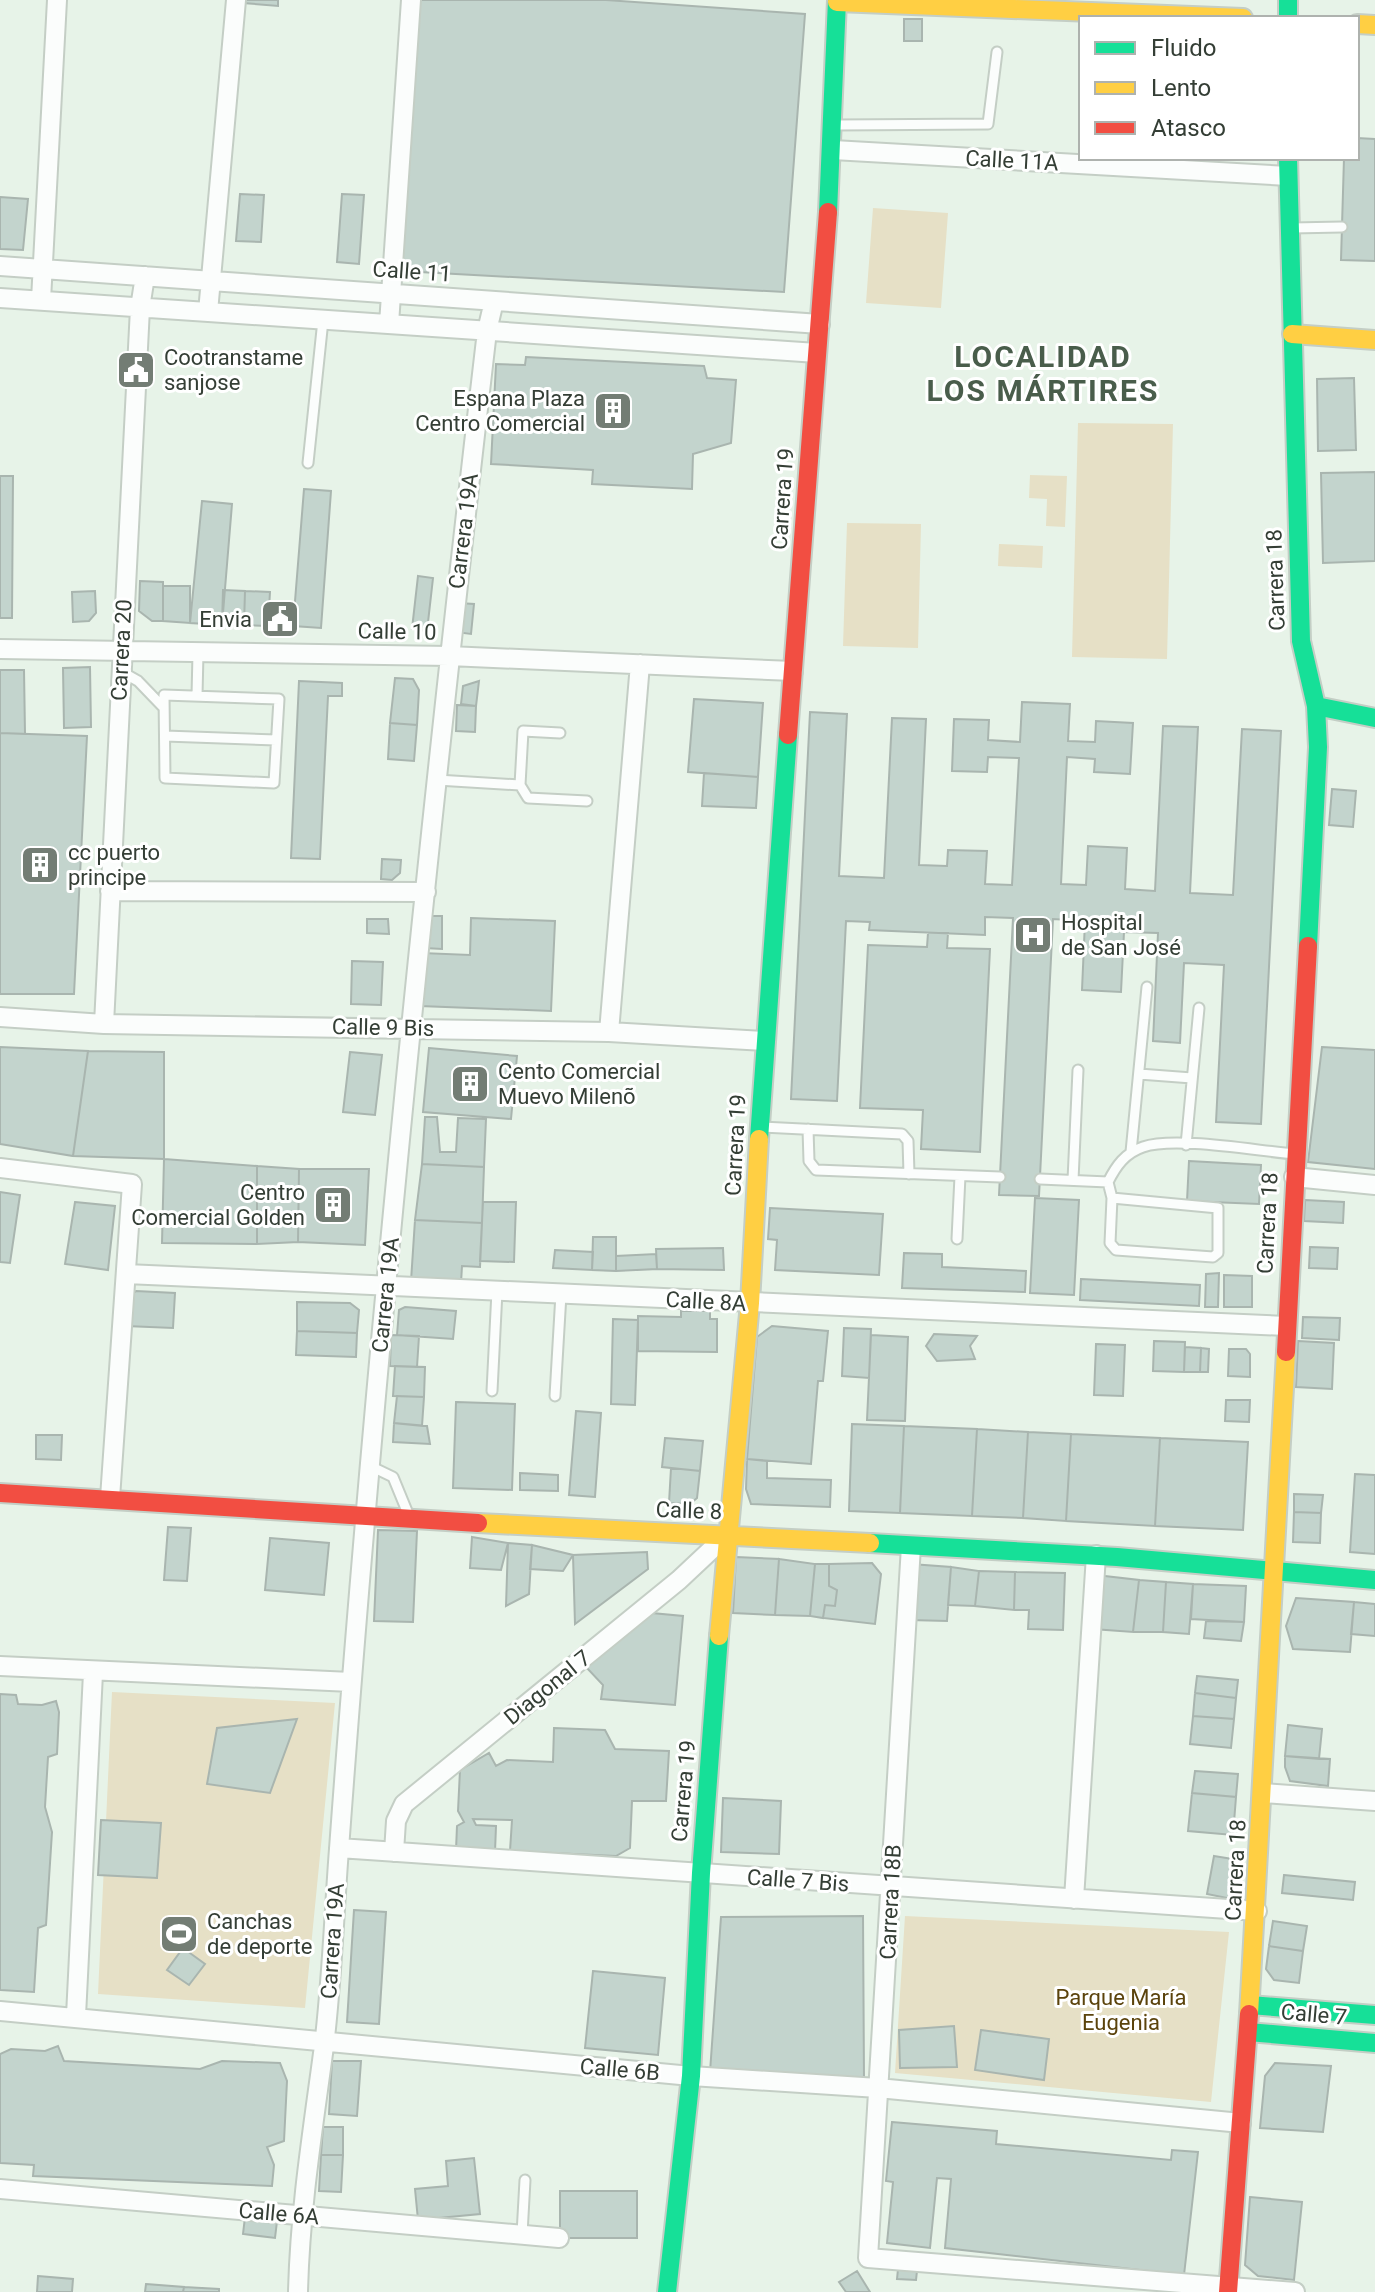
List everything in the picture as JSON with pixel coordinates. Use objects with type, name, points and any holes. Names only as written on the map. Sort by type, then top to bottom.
[{"type":"street","points":[[41,300],[57,0]]},
{"type":"street","points":[[208,312],[236,0]]},
{"type":"street","points":[[389,324],[411,0]]},
{"type":"street","points":[[831,1],[1154,16]]},
{"type":"street","name":"Carrera 19","points":[[667,2292],[691,2076],[701,1873],[727,1535],[750,1303],[765,1041],[833,150],[831,1]]},
{"type":"street","name":"Calle 11A","points":[[833,150],[1079,159]]},
{"type":"street","name":"Calle 11A","points":[[1101,160],[1288,167]]},
{"type":"street","name":"Carrera 18","points":[[1229,2288],[1257,1911],[1318,747],[1316,706],[1301,641],[1288,167]]},
{"type":"street","name":"Calle 11","points":[[0,266],[820,324]]},
{"type":"street","name":"Carrera 20","points":[[104,1024],[120,662],[140,308],[145,276]]},
{"type":"street","points":[[0,298],[817,353]]},
{"type":"street","name":"Carrera 19A","points":[[298,2292],[300,2215],[325,2041],[363,1513],[385,1285],[449,656],[487,331],[494,301]]},
{"type":"street","points":[[1292,334],[1375,340]]},
{"type":"street","name":"Calle 10","points":[[0,649],[120,662],[198,653],[449,656],[793,671]]},
{"type":"street","points":[[609,1032],[640,664]]},
{"type":"street","points":[[1316,706],[1375,718]]},
{"type":"street","points":[[110,891],[426,892]]},
{"type":"street","name":"Calle 9 Bis","points":[[0,1017],[104,1024],[609,1032],[765,1041]]},
{"type":"street","points":[[0,1168],[132,1184],[110,1498]]},
{"type":"street","points":[[1294,1177],[1375,1185]]},
{"type":"street","name":"Calle 8A","points":[[126,1274],[1286,1326]]},
{"type":"street","name":"Calle 8","points":[[0,1493],[1096,1555],[1275,1568],[1375,1580]]},
{"type":"street","name":"Diagonal 7","points":[[394,1852],[396,1821],[404,1804],[679,1580],[727,1535]]},
{"type":"street","name":"Carrera 18B","points":[[911,1546],[868,2258],[1229,2288]]},
{"type":"street","points":[[1074,1899],[1096,1555]]},
{"type":"street","points":[[0,1666],[93,1673],[351,1682]]},
{"type":"street","points":[[76,2016],[93,1673]]},
{"type":"street","points":[[1263,1793],[1375,1801]]},
{"type":"street","name":"Calle 7 Bis","points":[[339,1848],[1257,1911]]},
{"type":"street","name":"Calle 7","points":[[1250,2005],[1375,2015]]},
{"type":"street","name":"Calle 6B","points":[[0,2011],[691,2076],[878,2088],[1241,2123]]},
{"type":"street","name":"Calle 7","points":[[1248,2032],[1375,2043]]},
{"type":"street","name":"Calle 6A","points":[[0,2189],[559,2238]]},
{"type":"street","points":[[1229,2288],[1295,2292]]},
{"type":"lane","points":[[833,125],[988,124],[997,52]]},
{"type":"lane","points":[[1289,228],[1342,227]]},
{"type":"lane","points":[[308,463],[323,320]]},
{"type":"lane","points":[[197,696],[198,653]]},
{"type":"lane","points":[[120,662],[164,708]]},
{"type":"lane","points":[[164,695],[197,696],[279,699],[274,783],[165,778],[164,695]]},
{"type":"lane","points":[[560,733],[523,731],[520,785],[528,798],[587,801]]},
{"type":"lane","points":[[165,736],[276,740]]},
{"type":"lane","points":[[437,780],[520,785]]},
{"type":"lane","points":[[1131,1152],[1147,987]]},
{"type":"lane","points":[[1186,1145],[1199,1008]]},
{"type":"lane","points":[[1073,1180],[1078,1070]]},
{"type":"lane","points":[[1139,1074],[1192,1078]]},
{"type":"lane","points":[[760,1127],[905,1135],[909,1174]]},
{"type":"lane","points":[[808,1129],[809,1161],[816,1170],[1000,1177]]},
{"type":"lane","points":[[1112,1198],[1215,1206],[1220,1213],[1218,1253],[1213,1257],[1116,1250],[1110,1243],[1112,1198],[1108,1182],[1114,1169],[1131,1152],[1157,1144],[1295,1154]]},
{"type":"lane","points":[[957,1239],[960,1176]]},
{"type":"lane","points":[[1040,1179],[1108,1182]]},
{"type":"lane","points":[[492,1391],[497,1291]]},
{"type":"lane","points":[[555,1396],[561,1294]]},
{"type":"lane","points":[[368,1465],[393,1477],[409,1516]]},
{"type":"lane","points":[[522,2234],[525,2180]]},
{"type":"green space","points":[[873,208],[948,213],[941,308],[866,303]]},
{"type":"green space","points":[[1078,423],[1173,424],[1167,659],[1072,657]]},
{"type":"green space","points":[[1030,475],[1067,476],[1065,527],[1046,526],[1047,499],[1029,498]]},
{"type":"green space","points":[[847,523],[921,524],[918,648],[843,646]]},
{"type":"green space","points":[[999,544],[1043,546],[1042,568],[998,566]]},
{"type":"green space","points":[[112,1692],[335,1703],[305,2008],[98,1994]]},
{"type":"green space","name":"Parque María Eugenia","points":[[905,1916],[1229,1932],[1211,2102],[895,2073]]},
{"type":"building","points":[[243,0],[278,0],[278,6],[243,3]]},
{"type":"building","points":[[419,0],[606,0],[805,14],[784,292],[402,271]]},
{"type":"building","points":[[904,19],[922,19],[922,41],[904,41]]},
{"type":"building","points":[[1359,138],[1375,139],[1375,261],[1341,260],[1344,160],[1359,160]]},
{"type":"building","points":[[240,194],[264,195],[261,242],[236,241]]},
{"type":"building","points":[[342,194],[364,195],[359,264],[337,262]]},
{"type":"building","points":[[0,197],[28,199],[23,250],[0,249]]},
{"type":"building","name":"Espana Plaza Centro Comercial","points":[[526,357],[704,366],[707,378],[736,380],[731,443],[693,454],[692,489],[592,484],[593,470],[491,464],[496,364],[525,365]]},
{"type":"building","points":[[1354,378],[1356,450],[1318,451],[1317,379]]},
{"type":"building","points":[[1375,472],[1375,561],[1323,563],[1321,473]]},
{"type":"building","points":[[0,476],[13,476],[12,618],[0,618]]},
{"type":"building","points":[[304,489],[331,491],[321,628],[293,626]]},
{"type":"building","points":[[202,501],[232,504],[222,625],[190,623]]},
{"type":"building","points":[[418,576],[433,578],[427,631],[412,629]]},
{"type":"building","points":[[140,581],[163,582],[163,621],[152,621],[139,611]]},
{"type":"building","points":[[163,586],[190,586],[190,623],[163,621]]},
{"type":"building","points":[[223,590],[245,591],[244,625],[222,625]]},
{"type":"building","points":[[95,591],[96,613],[89,621],[73,622],[72,592]]},
{"type":"building","points":[[245,591],[270,592],[268,626],[244,625]]},
{"type":"building","points":[[458,603],[474,604],[471,634],[455,632]]},
{"type":"building","points":[[90,667],[91,727],[64,728],[63,668]]},
{"type":"building","points":[[0,670],[24,670],[25,734],[0,733]]},
{"type":"building","points":[[395,678],[413,679],[419,690],[417,725],[390,723]]},
{"type":"building","points":[[299,681],[342,683],[342,696],[328,696],[320,859],[291,858]]},
{"type":"building","points":[[479,681],[476,706],[461,704],[463,686]]},
{"type":"building","points":[[694,699],[763,703],[758,777],[688,772]]},
{"type":"building","points":[[1022,702],[1070,704],[1068,741],[1095,742],[1096,721],[1133,723],[1130,774],[1094,772],[1095,759],[1067,757],[1061,884],[1086,885],[1088,846],[1127,848],[1125,889],[1155,891],[1163,726],[1198,727],[1190,893],[1233,895],[1242,729],[1281,731],[1261,1124],[1216,1122],[1224,965],[1184,963],[1180,1043],[1153,1041],[1158,933],[1124,932],[1121,992],[1082,990],[1085,921],[1053,919],[1039,1196],[999,1195],[1013,918],[985,917],[985,935],[869,930],[870,922],[846,921],[837,1101],[791,1099],[810,712],[847,714],[839,876],[884,878],[892,718],[926,719],[919,865],[947,866],[948,850],[987,851],[985,884],[1012,885],[1019,758],[988,757],[987,772],[952,771],[954,719],[989,720],[988,740],[1020,742]]},
{"type":"building","points":[[457,705],[476,706],[475,732],[456,731]]},
{"type":"building","points":[[390,723],[417,725],[414,761],[388,759]]},
{"type":"building","name":"cc puerto principe","points":[[0,733],[87,736],[74,994],[0,994]]},
{"type":"building","points":[[704,773],[758,777],[756,808],[702,806]]},
{"type":"building","points":[[1332,789],[1356,791],[1353,827],[1329,825]]},
{"type":"building","points":[[382,859],[401,860],[400,873],[392,880],[381,879]]},
{"type":"building","points":[[425,916],[442,916],[442,949],[425,948]]},
{"type":"building","points":[[471,918],[555,921],[551,1011],[420,1006],[422,953],[470,955]]},
{"type":"building","points":[[367,919],[388,919],[389,934],[367,933]]},
{"type":"building","points":[[928,933],[948,933],[947,948],[990,949],[980,1152],[921,1149],[923,1110],[860,1108],[868,945],[927,947]]},
{"type":"building","points":[[352,961],[383,962],[381,1005],[351,1004]]},
{"type":"building","points":[[0,1047],[88,1051],[73,1156],[0,1144]]},
{"type":"building","points":[[1322,1047],[1375,1050],[1375,1169],[1308,1162]]},
{"type":"building","name":"Cento Comercial Muevo Milenõ","points":[[429,1048],[517,1056],[511,1119],[423,1112]]},
{"type":"building","points":[[88,1051],[164,1052],[164,1159],[73,1156]]},
{"type":"building","points":[[350,1052],[382,1055],[375,1115],[343,1112]]},
{"type":"building","points":[[425,1117],[437,1117],[440,1152],[456,1152],[458,1118],[486,1119],[484,1167],[422,1164]]},
{"type":"building","points":[[164,1159],[257,1166],[257,1244],[162,1243]]},
{"type":"building","points":[[1189,1161],[1261,1165],[1259,1204],[1187,1201]]},
{"type":"building","points":[[422,1164],[484,1167],[482,1223],[415,1220]]},
{"type":"building","points":[[257,1166],[299,1169],[298,1242],[257,1244]]},
{"type":"building","name":"Centro Comercial Golden","points":[[299,1169],[369,1169],[365,1245],[298,1242]]},
{"type":"building","points":[[0,1192],[20,1195],[10,1263],[0,1262]]},
{"type":"building","points":[[1035,1198],[1079,1200],[1074,1295],[1030,1293]]},
{"type":"building","points":[[1305,1200],[1344,1202],[1343,1223],[1304,1221]]},
{"type":"building","points":[[75,1202],[115,1206],[108,1270],[65,1264]]},
{"type":"building","points":[[483,1202],[516,1202],[514,1262],[480,1261]]},
{"type":"building","points":[[770,1208],[883,1214],[879,1275],[775,1270],[777,1240],[768,1239]]},
{"type":"building","points":[[415,1220],[482,1223],[480,1267],[462,1266],[461,1283],[411,1281]]},
{"type":"building","points":[[593,1237],[616,1237],[616,1271],[592,1270]]},
{"type":"building","points":[[1310,1247],[1338,1248],[1337,1269],[1309,1268]]},
{"type":"building","points":[[723,1248],[724,1270],[657,1269],[656,1249]]},
{"type":"building","points":[[555,1250],[593,1252],[592,1270],[553,1268]]},
{"type":"building","points":[[904,1253],[942,1254],[942,1267],[1026,1271],[1025,1292],[902,1288]]},
{"type":"building","points":[[656,1254],[657,1269],[616,1271],[616,1256]]},
{"type":"building","points":[[1219,1273],[1218,1307],[1205,1307],[1206,1274]]},
{"type":"building","points":[[1224,1275],[1252,1276],[1252,1307],[1224,1307]]},
{"type":"building","points":[[1081,1279],[1200,1285],[1199,1306],[1080,1300]]},
{"type":"building","points":[[136,1291],[175,1293],[173,1328],[126,1326],[127,1299]]},
{"type":"building","points":[[297,1302],[350,1303],[359,1310],[357,1333],[297,1331]]},
{"type":"building","points":[[405,1307],[456,1311],[453,1339],[397,1335],[399,1310]]},
{"type":"building","points":[[681,1311],[710,1311],[710,1319],[717,1319],[717,1352],[638,1351],[638,1316],[681,1317]]},
{"type":"building","points":[[1303,1317],[1340,1318],[1339,1340],[1302,1338]]},
{"type":"building","points":[[613,1319],[638,1320],[635,1405],[611,1404]]},
{"type":"building","points":[[772,1326],[828,1331],[823,1381],[818,1381],[811,1464],[747,1459],[757,1337]]},
{"type":"building","points":[[844,1328],[871,1329],[869,1378],[842,1376]]},
{"type":"building","points":[[297,1331],[357,1333],[356,1357],[296,1355]]},
{"type":"building","points":[[934,1334],[977,1336],[970,1346],[975,1359],[937,1361],[926,1346]]},
{"type":"building","points":[[391,1335],[419,1336],[417,1367],[390,1366]]},
{"type":"building","points":[[871,1335],[908,1337],[905,1421],[867,1420]]},
{"type":"building","points":[[1154,1341],[1185,1342],[1184,1372],[1153,1371]]},
{"type":"building","points":[[1298,1341],[1334,1343],[1332,1389],[1296,1387]]},
{"type":"building","points":[[1096,1344],[1125,1345],[1123,1396],[1094,1395]]},
{"type":"building","points":[[1185,1347],[1201,1348],[1200,1372],[1184,1372]]},
{"type":"building","points":[[1201,1348],[1209,1349],[1208,1372],[1200,1372]]},
{"type":"building","points":[[1229,1349],[1246,1349],[1250,1354],[1250,1377],[1228,1376]]},
{"type":"building","points":[[395,1366],[425,1367],[424,1397],[393,1396]]},
{"type":"building","points":[[397,1396],[424,1397],[422,1426],[394,1423]]},
{"type":"building","points":[[1226,1400],[1250,1400],[1249,1422],[1225,1421]]},
{"type":"building","points":[[456,1402],[515,1404],[512,1490],[453,1488]]},
{"type":"building","points":[[576,1411],[601,1413],[595,1497],[569,1495]]},
{"type":"building","points":[[394,1423],[427,1426],[430,1444],[393,1442]]},
{"type":"building","points":[[852,1424],[904,1426],[900,1513],[849,1511]]},
{"type":"building","points":[[904,1426],[977,1429],[972,1516],[900,1513]]},
{"type":"building","points":[[977,1429],[1028,1432],[1023,1518],[972,1516]]},
{"type":"building","points":[[1028,1432],[1071,1434],[1066,1521],[1023,1518]]},
{"type":"building","points":[[1071,1434],[1160,1438],[1155,1526],[1066,1521]]},
{"type":"building","points":[[36,1435],[62,1435],[61,1460],[36,1459]]},
{"type":"building","points":[[665,1438],[703,1441],[700,1471],[662,1467]]},
{"type":"building","points":[[1160,1438],[1248,1442],[1243,1530],[1155,1526]]},
{"type":"building","points":[[747,1459],[767,1461],[767,1478],[831,1480],[830,1507],[751,1504],[746,1489]]},
{"type":"building","points":[[671,1468],[700,1471],[697,1498],[690,1504],[669,1503]]},
{"type":"building","points":[[520,1473],[558,1475],[558,1491],[520,1490]]},
{"type":"building","points":[[1355,1474],[1375,1475],[1375,1554],[1350,1552]]},
{"type":"building","points":[[1294,1494],[1323,1495],[1321,1513],[1294,1512]]},
{"type":"building","points":[[1294,1512],[1321,1513],[1320,1543],[1293,1542]]},
{"type":"building","points":[[168,1527],[191,1528],[187,1581],[164,1580]]},
{"type":"building","points":[[378,1530],[417,1531],[413,1622],[374,1621]]},
{"type":"building","points":[[472,1537],[508,1543],[501,1570],[470,1568]]},
{"type":"building","points":[[270,1538],[329,1543],[324,1595],[265,1590]]},
{"type":"building","points":[[508,1543],[532,1545],[529,1594],[506,1606]]},
{"type":"building","points":[[532,1545],[573,1555],[563,1571],[530,1569]]},
{"type":"building","points":[[647,1552],[648,1569],[575,1624],[573,1555]]},
{"type":"building","points":[[736,1557],[779,1559],[775,1615],[733,1613]]},
{"type":"building","points":[[779,1559],[815,1564],[810,1616],[775,1615]]},
{"type":"building","points":[[872,1563],[881,1574],[875,1624],[823,1618],[825,1605],[835,1606],[837,1590],[829,1586],[829,1564]]},
{"type":"building","points":[[815,1564],[829,1564],[829,1586],[837,1590],[835,1606],[825,1605],[823,1618],[810,1616]]},
{"type":"building","points":[[911,1564],[951,1567],[947,1621],[910,1620]]},
{"type":"building","points":[[951,1567],[979,1571],[975,1606],[948,1605]]},
{"type":"building","points":[[979,1571],[1015,1572],[1014,1610],[975,1606]]},
{"type":"building","points":[[1015,1572],[1065,1573],[1063,1630],[1028,1629],[1029,1610],[1014,1610]]},
{"type":"building","points":[[1096,1575],[1139,1580],[1133,1632],[1093,1629]]},
{"type":"building","points":[[1139,1580],[1166,1582],[1163,1632],[1133,1632]]},
{"type":"building","points":[[1166,1582],[1193,1584],[1189,1634],[1163,1632]]},
{"type":"building","points":[[1193,1584],[1246,1586],[1244,1622],[1191,1619]]},
{"type":"building","points":[[1296,1598],[1354,1602],[1350,1652],[1293,1649],[1286,1626]]},
{"type":"building","points":[[1354,1602],[1375,1604],[1375,1636],[1351,1634]]},
{"type":"building","points":[[641,1612],[683,1616],[675,1705],[601,1699],[603,1685],[586,1667]]},
{"type":"building","points":[[1206,1621],[1244,1622],[1241,1641],[1204,1638]]},
{"type":"building","points":[[1197,1676],[1238,1680],[1236,1698],[1195,1693]]},
{"type":"building","points":[[1195,1693],[1236,1698],[1234,1719],[1193,1716]]},
{"type":"building","points":[[0,1694],[16,1695],[18,1704],[42,1705],[56,1701],[59,1712],[57,1754],[48,1757],[45,1807],[52,1832],[46,1925],[38,1928],[34,1992],[0,1990]]},
{"type":"building","points":[[1193,1716],[1234,1719],[1231,1748],[1190,1744]]},
{"type":"building","points":[[297,1719],[270,1793],[207,1784],[217,1728]]},
{"type":"building","points":[[1288,1725],[1322,1729],[1319,1759],[1285,1756]]},
{"type":"building","points":[[554,1728],[605,1730],[615,1749],[669,1751],[666,1801],[632,1801],[630,1848],[616,1856],[510,1851],[512,1820],[473,1819],[476,1825],[496,1826],[495,1852],[456,1850],[457,1826],[464,1822],[458,1811],[460,1770],[489,1753],[496,1766],[507,1760],[553,1762]]},
{"type":"building","points":[[1285,1756],[1330,1759],[1328,1786],[1290,1781]]},
{"type":"building","points":[[1195,1771],[1238,1774],[1236,1797],[1192,1793]]},
{"type":"building","points":[[1192,1793],[1236,1797],[1233,1835],[1188,1831]]},
{"type":"building","points":[[723,1798],[781,1801],[779,1854],[721,1852]]},
{"type":"building","points":[[101,1820],[161,1823],[157,1878],[98,1875]]},
{"type":"building","points":[[1214,1856],[1239,1860],[1232,1899],[1207,1894]]},
{"type":"building","points":[[1284,1875],[1355,1882],[1353,1900],[1282,1893]]},
{"type":"building","points":[[354,1910],[386,1912],[379,2024],[347,2022]]},
{"type":"building","points":[[863,1916],[864,2080],[710,2072],[721,1917]]},
{"type":"building","points":[[1273,1921],[1307,1926],[1303,1951],[1269,1946]]},
{"type":"building","points":[[1269,1946],[1303,1951],[1299,1983],[1274,1980],[1266,1969]]},
{"type":"building","points":[[183,1948],[205,1964],[189,1985],[167,1970]]},
{"type":"building","points":[[593,1971],[665,1978],[658,2055],[585,2048]]},
{"type":"building","points":[[954,2026],[957,2067],[900,2068],[899,2030]]},
{"type":"building","points":[[981,2030],[1049,2039],[1044,2080],[975,2070]]},
{"type":"building","points":[[58,2046],[64,2061],[200,2069],[222,2061],[280,2063],[287,2081],[284,2141],[267,2147],[274,2165],[272,2186],[33,2176],[34,2165],[0,2163],[0,2054],[11,2049],[45,2051]]},
{"type":"building","points":[[332,2061],[361,2061],[357,2116],[329,2114]]},
{"type":"building","points":[[1275,2063],[1331,2066],[1323,2132],[1260,2128],[1265,2076]]},
{"type":"building","points":[[892,2122],[997,2131],[996,2144],[1171,2160],[1172,2150],[1198,2152],[1184,2275],[945,2248],[951,2179],[937,2178],[930,2248],[887,2243],[893,2182],[886,2181]]},
{"type":"building","points":[[323,2127],[343,2127],[343,2155],[321,2155]]},
{"type":"building","points":[[321,2155],[343,2155],[341,2192],[319,2191]]},
{"type":"building","points":[[474,2158],[480,2214],[418,2220],[415,2189],[448,2186],[446,2161]]},
{"type":"building","points":[[560,2191],[637,2191],[637,2238],[560,2238]]},
{"type":"building","points":[[1250,2197],[1302,2202],[1294,2280],[1258,2276],[1245,2265]]},
{"type":"building","points":[[245,2217],[277,2221],[275,2238],[243,2234]]},
{"type":"building","points":[[898,2269],[917,2271],[916,2280],[897,2279]]},
{"type":"building","points":[[857,2271],[870,2292],[846,2292],[839,2282]]},
{"type":"building","points":[[38,2276],[73,2279],[72,2292],[37,2292]]},
{"type":"building","points":[[146,2284],[184,2287],[183,2292],[145,2292]]},
{"type":"building","points":[[184,2287],[219,2289],[219,2292],[183,2292]]},
{"type":"traffic: fast","points":[[828,212],[837,0]]},
{"type":"traffic: fast","points":[[1288,0],[1288,16]]},
{"type":"traffic: fast","points":[[1288,160],[1301,641],[1316,706],[1318,747],[1308,946]]},
{"type":"traffic: fast","points":[[1316,706],[1375,718]]},
{"type":"traffic: fast","points":[[759,1139],[788,735]]},
{"type":"traffic: fast","points":[[870,1543],[1117,1557],[1375,1580]]},
{"type":"traffic: fast","points":[[667,2292],[691,2076],[701,1873],[719,1636]]},
{"type":"traffic: fast","points":[[1250,2005],[1375,2015]]},
{"type":"traffic: fast","points":[[1248,2032],[1375,2043]]},
{"type":"traffic: slow","points":[[837,2],[1192,16]]},
{"type":"traffic: slow","points":[[1359,24],[1375,25]]},
{"type":"traffic: slow","points":[[1292,334],[1375,340]]},
{"type":"traffic: slow","points":[[719,1636],[750,1303],[759,1139]]},
{"type":"traffic: slow","points":[[1249,2014],[1286,1352]]},
{"type":"traffic: slow","points":[[478,1523],[870,1543]]},
{"type":"traffic: jam","points":[[788,735],[828,212]]},
{"type":"traffic: jam","points":[[1286,1352],[1308,946]]},
{"type":"traffic: jam","points":[[0,1493],[478,1523]]},
{"type":"traffic: jam","points":[[1228,2292],[1249,2014]]},
{"type":"place","name":"Cootranstame sanjose","points":[[136,370]]},
{"type":"place","name":"Espana Plaza Centro Comercial","points":[[613,411]]},
{"type":"place","name":"Envia","points":[[280,619]]},
{"type":"place","name":"cc puerto principe","points":[[40,865]]},
{"type":"place","name":"Hospital de San José","points":[[1033,935]]},
{"type":"place","name":"Cento Comercial Muevo Milenõ","points":[[470,1084]]},
{"type":"place","name":"Centro Comercial Golden","points":[[333,1205]]},
{"type":"place","name":"Canchas de deporte","points":[[179,1934]]},
{"type":"district","name":"LOCALIDAD LOS MÁRTIRES","points":[[1043,374]]}]
